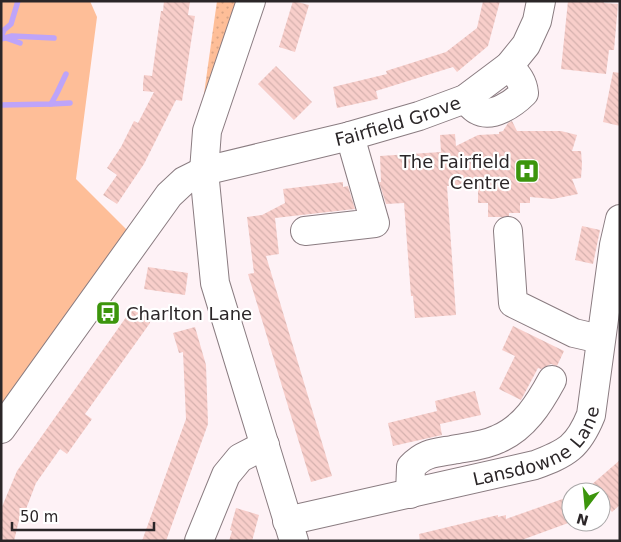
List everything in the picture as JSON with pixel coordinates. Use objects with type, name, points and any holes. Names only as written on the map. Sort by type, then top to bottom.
[{"type":"street","points":[[251,1],[207,131],[204,171],[214,283],[291,531]]},
{"type":"street","name":"Fairfield Grove","points":[[1,430],[169,195],[184,180],[204,171],[350,136],[419,116],[465,99],[509,66],[526,45],[537,20],[541,1]]},
{"type":"street","points":[[305,230],[375,223],[350,136]]},
{"type":"street","name":"Lansdowne Lane","points":[[291,531],[410,494],[535,466],[558,456],[573,446],[584,432],[591,415],[600,339],[614,245],[620,218]]},
{"type":"street","points":[[508,231],[513,303],[574,333],[600,339]]},
{"type":"street","points":[[410,494],[411,467],[420,457],[497,440],[513,431],[529,416],[552,380]]},
{"type":"street","points":[[199,541],[226,476],[240,458],[264,445]]},
{"type":"shaded area","points":[[1,1],[90,1],[97,17],[76,179],[129,232],[1,413]]},
{"type":"shaded area","points":[[217,1],[241,1],[209,102],[203,101]]},
{"type":"building","points":[[164,1],[190,1],[188,15],[195,16],[182,101],[176,100],[144,164],[117,204],[103,195],[117,175],[107,168],[121,147],[134,121],[138,123],[154,92],[143,91],[143,84],[144,75],[152,76]]},
{"type":"building","points":[[293,1],[309,5],[295,52],[279,47]]},
{"type":"building","points":[[483,1],[500,1],[488,46],[457,72],[453,67],[376,91],[378,99],[337,108],[333,87],[387,74],[386,71],[446,52],[477,28]]},
{"type":"building","points":[[568,1],[604,1],[604,3],[618,4],[614,50],[609,50],[606,74],[561,69]]},
{"type":"building","points":[[276,66],[312,102],[294,120],[258,84]]},
{"type":"building","points":[[613,72],[620,73],[620,126],[603,122]]},
{"type":"building","points":[[512,121],[517,131],[561,131],[577,135],[572,151],[581,151],[581,178],[572,179],[578,194],[553,199],[530,197],[530,203],[520,203],[520,213],[509,213],[509,216],[503,217],[488,217],[488,203],[478,203],[478,184],[447,186],[456,315],[415,318],[413,296],[411,296],[404,203],[386,204],[379,182],[381,182],[380,156],[441,152],[440,135],[455,134],[456,146],[478,135],[499,134]]},
{"type":"building","points":[[343,182],[343,187],[348,186],[355,209],[275,218],[279,254],[266,256],[332,476],[311,482],[248,274],[254,273],[247,217],[262,215],[285,203],[283,189]]},
{"type":"building","points":[[582,226],[600,230],[593,264],[575,260]]},
{"type":"building","points":[[148,267],[188,273],[185,295],[144,289]]},
{"type":"building","points":[[134,306],[150,317],[150,323],[85,414],[92,419],[67,454],[60,449],[36,483],[23,517],[20,516],[14,541],[1,541],[1,509],[17,471]]},
{"type":"building","points":[[513,326],[564,351],[557,366],[551,364],[541,369],[538,368],[521,400],[499,389],[515,356],[502,350]]},
{"type":"building","points":[[195,327],[206,365],[208,424],[166,541],[142,541],[186,419],[183,352],[179,353],[173,333]]},
{"type":"building","points":[[475,391],[481,415],[440,424],[442,435],[393,446],[388,423],[437,411],[435,401]]},
{"type":"building","points":[[620,460],[620,505],[612,512],[611,482],[595,482]]},
{"type":"building","points":[[561,500],[561,526],[519,541],[420,541],[419,534],[498,515],[498,517],[506,515],[506,519]]},
{"type":"building","points":[[236,508],[259,515],[252,541],[229,541]]},
{"type":"waterway","points":[[1,37],[4,30],[11,24],[18,1]]},
{"type":"waterway","points":[[1,39],[12,36],[54,38]]},
{"type":"waterway","points":[[6,38],[20,43]]},
{"type":"waterway","points":[[1,105],[51,104],[66,74]]},
{"type":"waterway","points":[[51,104],[70,103]]},
{"type":"place","name":"The Fairfield Centre","points":[[527,171]]},
{"type":"place","name":"Charlton Lane","points":[[108,313]]}]
